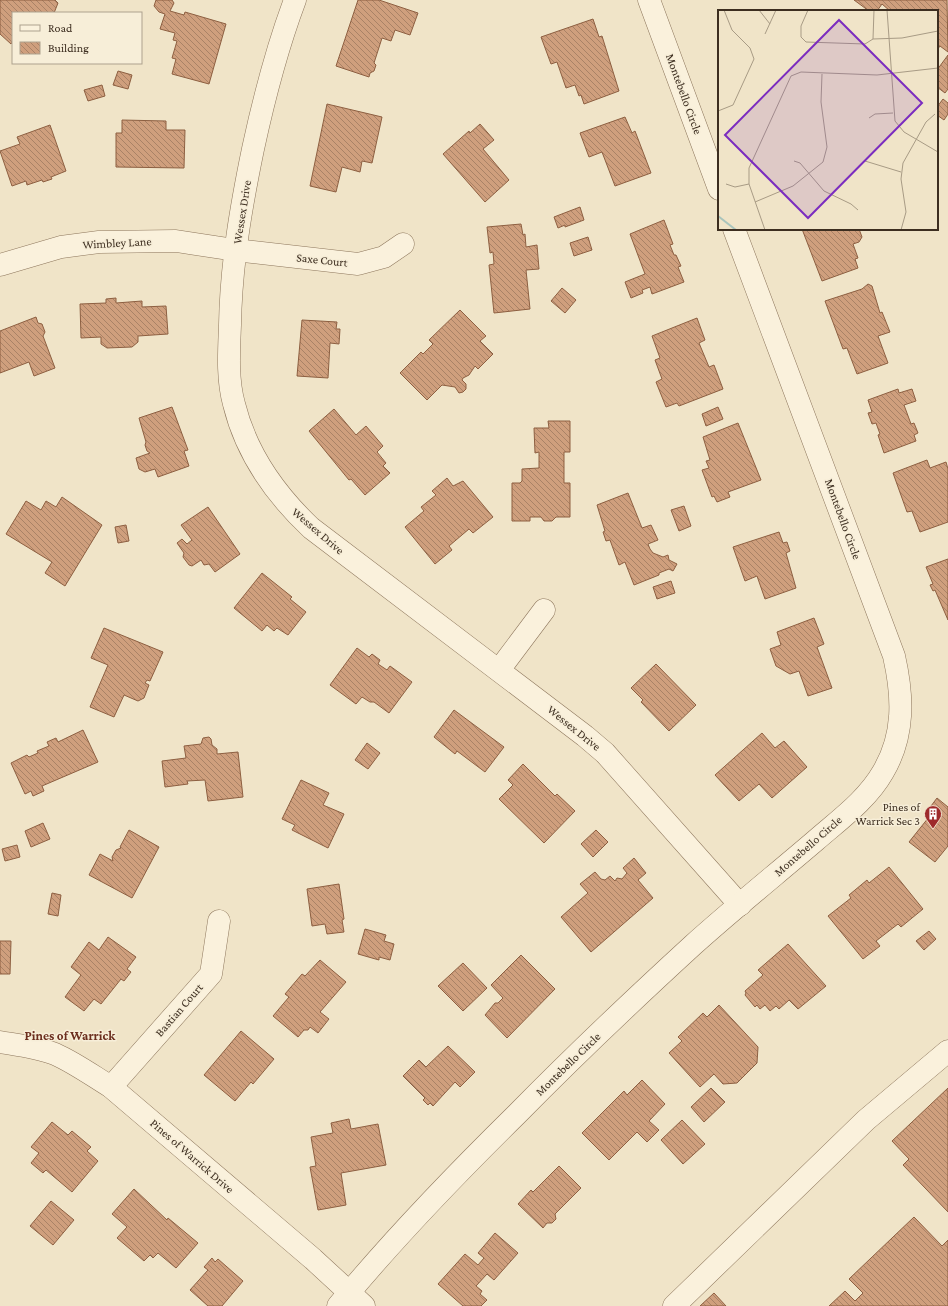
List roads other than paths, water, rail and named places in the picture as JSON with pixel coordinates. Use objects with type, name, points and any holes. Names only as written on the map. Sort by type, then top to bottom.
[{"type":"street","name":"Wessex Drive","points":[[295,0],[285,27],[265,93],[241,208],[230,298],[230,380],[233,403],[240,424],[256,459],[279,495],[311,528],[499,670],[605,753],[740,906]]},
{"type":"street","name":"Montebello Circle","points":[[649,0],[718,185]]},
{"type":"street","name":"Montebello Circle","points":[[350,1302],[420,1213],[510,1120],[566,1064],[683,955],[867,794],[883,772],[896,746],[901,714],[900,683],[894,656],[734,230]]},
{"type":"street","name":"Wimbley Lane","points":[[0,265],[61,247],[99,242],[176,241],[236,250]]},
{"type":"street","name":"Saxe Court","points":[[236,250],[358,264],[384,257],[403,244]]},
{"type":"street","points":[[499,670],[544,610]]},
{"type":"street","name":"Bastian Court","points":[[111,1088],[211,974],[219,921]]},
{"type":"street","name":"Pines of Warrick Drive","points":[[0,1042],[35,1048],[54,1054],[77,1065],[111,1088],[307,1254],[350,1302]]},
{"type":"street","points":[[674,1306],[866,1120],[948,1051]]},
{"type":"place","name":"Pines of Warrick Sec 3","points":[[933,829]]},
{"type":"district","name":"Pines of Warrick","points":[[70,1035]]}]
